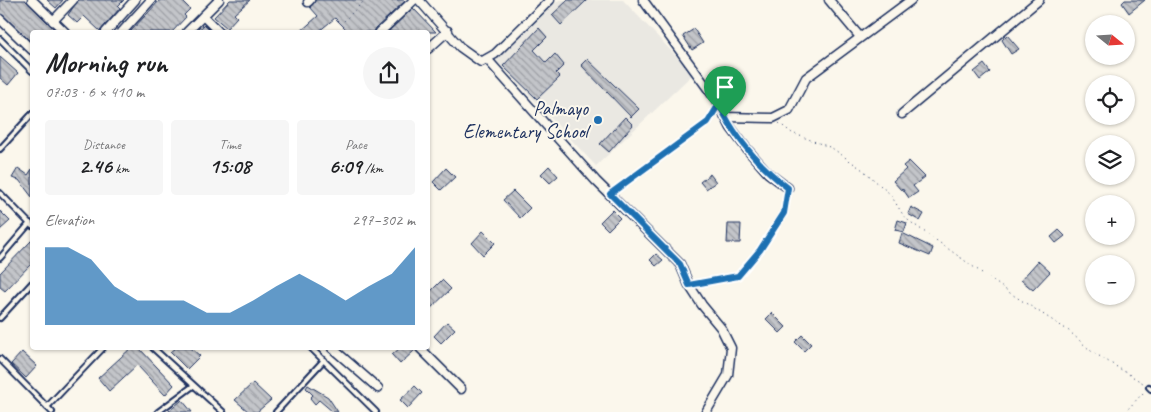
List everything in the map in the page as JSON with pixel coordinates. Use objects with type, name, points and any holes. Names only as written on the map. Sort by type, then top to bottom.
[{"type":"street","points":[[32,0],[63,30]]},
{"type":"street","points":[[53,21],[73,0]]},
{"type":"street","points":[[108,30],[136,0]]},
{"type":"street","points":[[124,30],[151,0]]},
{"type":"street","points":[[189,30],[219,0]]},
{"type":"street","points":[[382,30],[414,0]]},
{"type":"street","points":[[419,0],[460,47],[481,62],[495,54],[550,0]]},
{"type":"street","points":[[643,0],[719,104],[725,117],[746,148],[768,173],[788,188]]},
{"type":"street","points":[[829,0],[860,37]]},
{"type":"street","points":[[725,117],[773,118],[789,110],[806,78],[911,0]]},
{"type":"street","points":[[902,114],[1039,0]]},
{"type":"street","points":[[203,16],[217,30]]},
{"type":"street","points":[[0,19],[30,48]]},
{"type":"street","points":[[430,48],[448,31]]},
{"type":"street","points":[[487,59],[610,194],[680,264],[689,285],[702,305],[721,328],[731,348],[728,375],[706,412]]},
{"type":"street","points":[[334,350],[378,388]]},
{"type":"street","points":[[422,350],[461,388]]},
{"type":"lane","points":[[0,39],[30,69]]},
{"type":"lane","points":[[0,149],[30,116]]},
{"type":"lane","points":[[0,193],[30,223]]},
{"type":"lane","points":[[0,258],[30,225]]},
{"type":"lane","points":[[0,318],[30,285]]},
{"type":"lane","points":[[47,407],[100,350]]},
{"type":"lane","points":[[155,350],[223,412]]},
{"type":"lane","points":[[313,350],[376,412]]},
{"type":"lane","points":[[0,359],[52,412]]},
{"type":"lane","points":[[276,412],[324,360]]},
{"type":"lane","points":[[158,412],[193,386]]},
{"type":"path","points":[[344,21],[365,0]]},
{"type":"path","points":[[610,194],[708,122],[719,104]]},
{"type":"path","points":[[773,118],[792,133],[832,148],[863,170],[890,194],[905,218],[1069,331],[1091,351],[1150,388],[1125,412]]},
{"type":"path","points":[[689,285],[738,276],[760,250],[784,213],[788,188]]},
{"type":"shaded area","name":"Palmayo Elementary School","points":[[559,0],[623,0],[693,74],[596,166],[496,60]]},
{"type":"building","points":[[0,0],[25,0],[55,30],[30,30],[30,41],[0,13]]},
{"type":"building","points":[[47,0],[63,0],[56,8]]},
{"type":"building","points":[[78,0],[124,0],[118,6],[120,8],[101,30],[84,16],[77,23],[68,15]]},
{"type":"building","points":[[160,0],[181,0],[190,9],[184,15],[186,17],[174,30],[132,30]]},
{"type":"building","points":[[230,0],[250,0],[234,14],[237,17],[227,28],[214,17]]},
{"type":"building","points":[[316,0],[405,1],[375,30],[347,30],[335,18],[320,30],[302,30],[318,16],[310,7]]},
{"type":"building","points":[[568,0],[587,0],[561,25],[552,15]]},
{"type":"building","points":[[1125,0],[1145,0],[1129,13],[1122,3]]},
{"type":"building","points":[[413,8],[436,32],[430,32],[430,30],[390,30]]},
{"type":"building","points":[[204,25],[210,30],[198,30]]},
{"type":"building","points":[[539,28],[547,37],[534,50],[546,63],[555,54],[564,65],[556,73],[560,77],[537,99],[503,66]]},
{"type":"building","points":[[694,29],[703,43],[692,50],[683,36]]},
{"type":"building","points":[[1007,35],[1019,49],[1011,54],[1002,40]]},
{"type":"building","points":[[0,57],[18,73],[8,85],[0,78]]},
{"type":"building","points":[[587,59],[639,109],[631,117],[581,65]]},
{"type":"building","points":[[984,64],[990,72],[980,80],[974,72]]},
{"type":"building","points":[[625,117],[633,125],[609,152],[600,144]]},
{"type":"building","points":[[909,161],[925,177],[913,186],[918,192],[909,198],[902,188],[901,190],[893,181],[906,169],[903,166]]},
{"type":"building","points":[[549,166],[558,176],[550,183],[541,174]]},
{"type":"building","points":[[18,168],[28,175],[30,172],[30,194],[19,180],[12,178]]},
{"type":"building","points":[[446,168],[455,177],[441,190],[433,182]]},
{"type":"building","points":[[710,174],[716,182],[706,189],[700,182]]},
{"type":"building","points":[[513,191],[530,208],[520,218],[503,200]]},
{"type":"building","points":[[911,207],[924,214],[920,221],[908,214]]},
{"type":"building","points":[[612,210],[620,218],[608,230],[600,222]]},
{"type":"building","points":[[0,211],[10,221],[0,230]]},
{"type":"building","points":[[898,220],[907,223],[904,232],[895,230]]},
{"type":"building","points":[[728,224],[741,224],[740,243],[727,243]]},
{"type":"building","points":[[1059,230],[1065,236],[1056,243],[1051,237]]},
{"type":"building","points":[[483,231],[495,243],[483,255],[472,243]]},
{"type":"building","points":[[902,233],[933,248],[930,256],[899,243]]},
{"type":"building","points":[[30,242],[30,265],[5,291],[0,287],[0,273]]},
{"type":"building","points":[[656,254],[663,260],[656,266],[650,260]]},
{"type":"building","points":[[1038,261],[1050,272],[1033,290],[1021,280]]},
{"type":"building","points":[[442,280],[451,289],[430,309],[430,292]]},
{"type":"building","points":[[772,313],[786,327],[780,333],[766,319]]},
{"type":"building","points":[[447,322],[455,329],[441,343],[434,336]]},
{"type":"building","points":[[802,335],[811,344],[804,351],[795,342]]},
{"type":"building","points":[[129,350],[141,350],[174,385],[165,395],[137,365],[109,391],[98,378]]},
{"type":"building","points":[[172,350],[193,350],[200,356],[187,369],[170,352]]},
{"type":"building","points":[[398,350],[415,350],[400,364],[392,355]]},
{"type":"building","points":[[22,352],[37,366],[26,378],[11,364]]},
{"type":"building","points":[[253,383],[271,400],[257,412],[249,412],[235,400]]},
{"type":"building","points":[[308,385],[328,397],[338,412],[333,412],[319,400],[315,404],[310,398],[313,395],[306,388]]},
{"type":"building","points":[[415,386],[422,393],[408,408],[400,400]]},
{"type":"building","points":[[182,400],[192,412],[168,412]]},
{"type":"place","name":"Palmayo Elementary School","points":[[598,120]]},
{"type":"route","points":[[719,104],[725,117],[746,148],[768,173],[788,188],[784,213],[760,250],[738,276],[689,285],[680,264],[610,194],[708,122],[719,104]]}]
